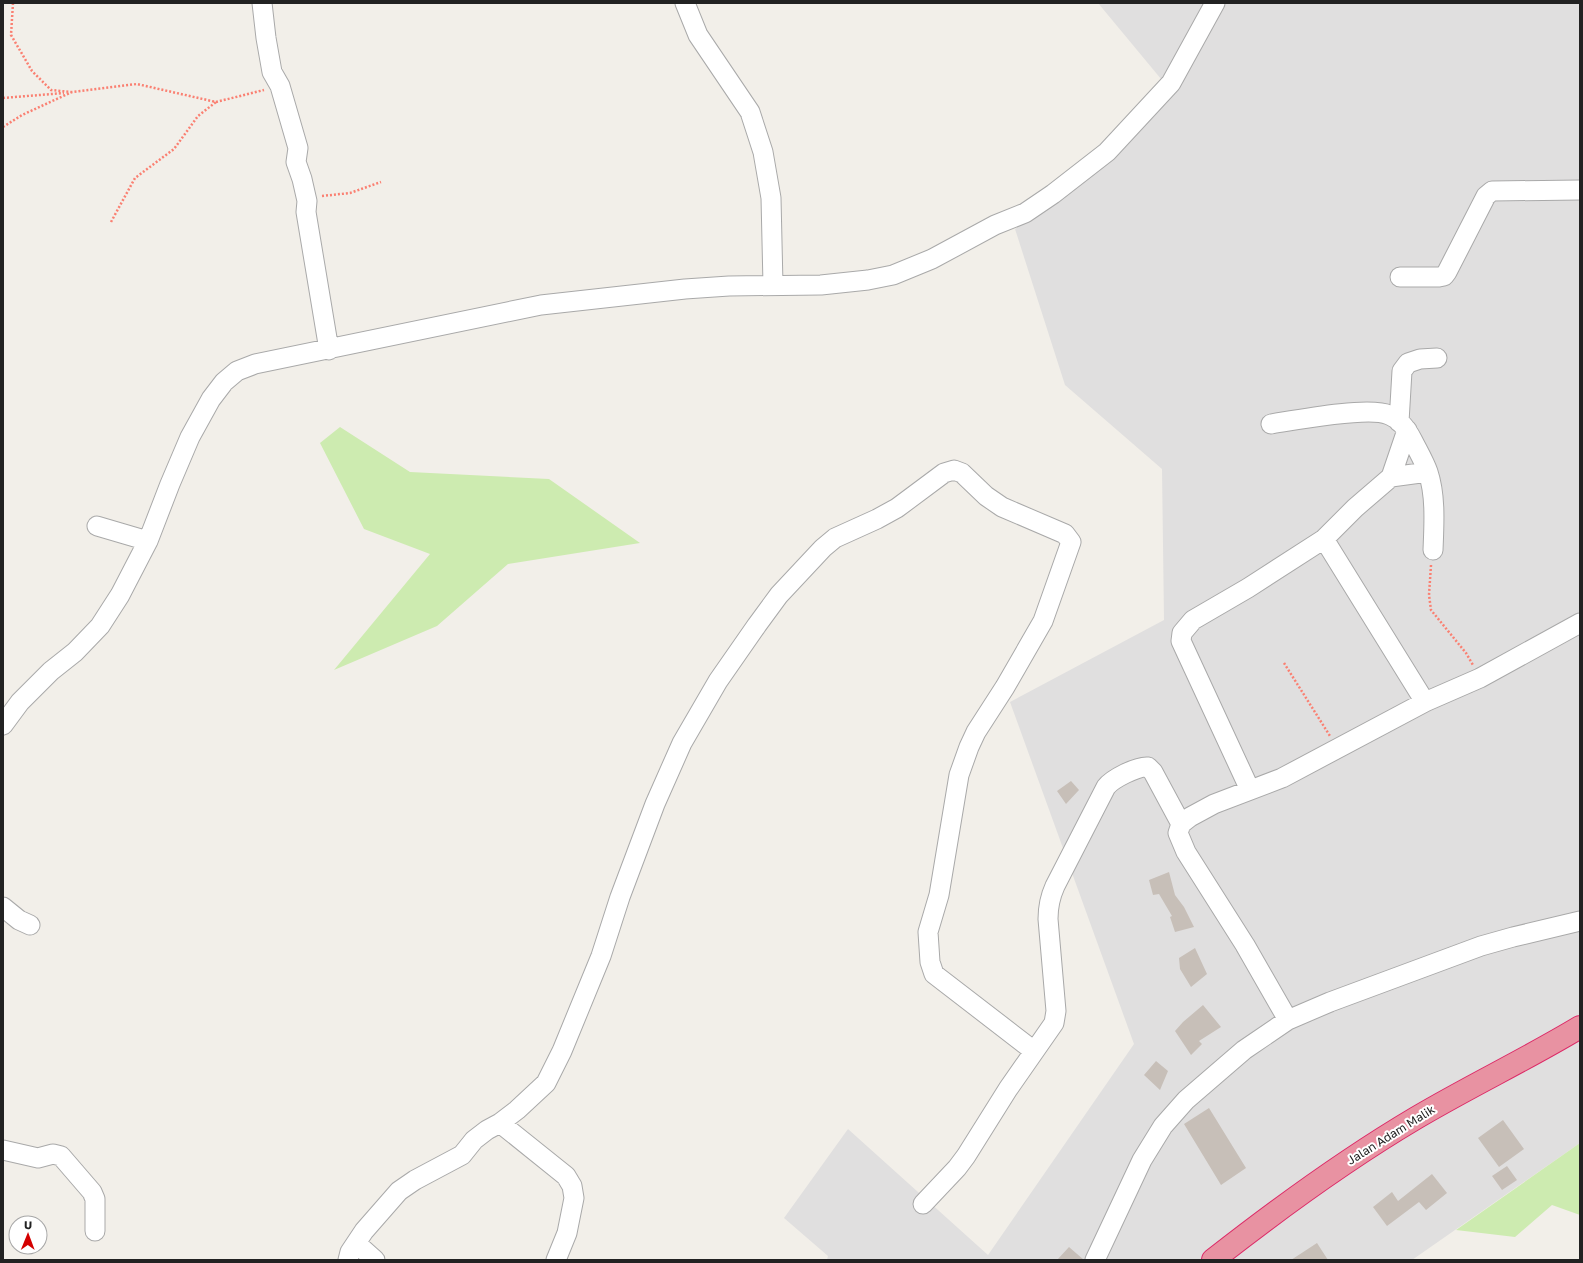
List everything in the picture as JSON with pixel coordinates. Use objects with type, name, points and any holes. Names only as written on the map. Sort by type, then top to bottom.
[{"type":"highway","name":"Jalan Adam Malik","points":[[1213,1260],[1261,1222],[1360,1153],[1416,1118],[1580,1027]]},
{"type":"street","points":[[262,3],[272,72],[280,86],[298,148],[296,162],[307,201],[306,212],[330,350]]},
{"type":"street","points":[[684,3],[698,35],[750,112],[763,152],[771,198],[773,285]]},
{"type":"street","points":[[3,725],[20,702],[51,671],[75,652],[100,626],[120,595],[148,541],[190,438],[211,399],[224,382],[237,371],[255,364],[330,350],[541,305],[685,289],[773,285],[821,285],[868,280],[893,275],[932,259],[995,226],[1025,213],[1053,194],[1107,152],[1171,83],[1215,3]]},
{"type":"street","points":[[1400,277],[1444,276],[1448,272],[1486,196],[1492,191],[1580,190]]},
{"type":"street","points":[[1392,476],[1403,426],[1402,371],[1408,363],[1420,359],[1437,358]]},
{"type":"street","points":[[1271,424],[1345,414],[1372,412],[1389,414],[1403,426],[1428,472],[1434,512],[1433,550]]},
{"type":"street","points":[[348,1260],[350,1252],[364,1230],[403,1188],[462,1154],[474,1140],[487,1130],[500,1123],[533,1097],[546,1083],[562,1051],[602,956],[620,897],[661,790],[682,743],[710,694],[752,631],[779,594],[829,542],[897,508],[944,473],[954,470],[962,473],[986,496],[1002,507],[1065,534],[1070,542],[1043,621],[1005,687],[976,732],[969,747],[958,782],[939,895],[928,932],[930,962],[934,974],[1034,1051]]},
{"type":"street","points":[[1250,790],[1181,641],[1182,633],[1193,620],[1248,588],[1324,539],[1355,508],[1392,476],[1428,472]]},
{"type":"street","points":[[97,526],[148,541]]},
{"type":"street","points":[[1324,539],[1425,702]]},
{"type":"street","points":[[1288,1020],[1244,945],[1186,852],[1178,833],[1181,824],[1190,817],[1214,804],[1282,778],[1425,702],[1480,678],[1580,623]]},
{"type":"street","points":[[923,1204],[957,1168],[966,1156],[1034,1051],[1054,1023],[1056,1018],[1048,919],[1050,896],[1106,787],[1112,780],[1140,768],[1148,767],[1153,772],[1181,824]]},
{"type":"street","points":[[3,907],[19,920],[30,926]]},
{"type":"street","points":[[1095,1260],[1142,1160],[1163,1126],[1186,1100],[1244,1050],[1288,1020],[1330,1002],[1481,946],[1580,921]]},
{"type":"street","points":[[500,1123],[566,1176],[572,1186],[574,1198],[567,1233],[556,1260]]},
{"type":"street","points":[[3,1150],[38,1158],[53,1154],[61,1156],[92,1192],[95,1199],[95,1231]]},
{"type":"street","points":[[356,1243],[375,1260]]},
{"type":"path","points":[[13,3],[11,35],[32,71],[51,90],[72,92]]},
{"type":"path","points":[[3,98],[72,92],[137,84],[216,102]]},
{"type":"path","points":[[111,222],[135,178],[174,149],[198,116],[216,102],[280,86]]},
{"type":"path","points":[[3,127],[22,115],[72,92]]},
{"type":"path","points":[[307,201],[319,196],[350,193],[381,182]]},
{"type":"path","points":[[1433,550],[1429,595],[1431,610],[1466,653],[1480,678]]},
{"type":"path","points":[[1284,664],[1338,748]]},
{"type":"shaded area","points":[[1098,3],[1580,3],[1580,1143],[1412,1260],[827,1260],[828,1256],[784,1218],[848,1129],[988,1255],[1134,1044],[1010,702],[1164,620],[1162,469],[1065,385],[1015,229],[1058,200],[1171,91]]},
{"type":"green space","points":[[340,427],[410,472],[549,479],[640,543],[508,564],[437,626],[334,670],[430,554],[364,529],[320,443]]},
{"type":"green space","points":[[1580,1143],[1580,1215],[1552,1205],[1515,1237],[1456,1230]]},
{"type":"building","points":[[1071,781],[1079,790],[1066,804],[1057,791]]},
{"type":"building","points":[[1169,872],[1175,895],[1184,907],[1194,927],[1175,932],[1170,917],[1172,916],[1159,894],[1153,895],[1149,880]]},
{"type":"building","points":[[1195,948],[1207,974],[1191,987],[1180,969],[1179,958]]},
{"type":"building","points":[[1203,1005],[1221,1027],[1199,1041],[1202,1044],[1191,1055],[1175,1031]]},
{"type":"building","points":[[1156,1061],[1168,1071],[1160,1090],[1144,1075]]},
{"type":"building","points":[[1209,1108],[1246,1168],[1221,1185],[1184,1124]]},
{"type":"building","points":[[1503,1120],[1524,1149],[1499,1167],[1478,1138]]},
{"type":"building","points":[[1507,1166],[1517,1180],[1502,1190],[1492,1176]]},
{"type":"building","points":[[1432,1174],[1447,1193],[1426,1210],[1419,1202],[1387,1226],[1373,1207],[1392,1192],[1398,1201]]},
{"type":"building","points":[[1317,1243],[1328,1260],[1291,1260]]},
{"type":"building","points":[[1069,1247],[1084,1260],[1057,1260]]}]
